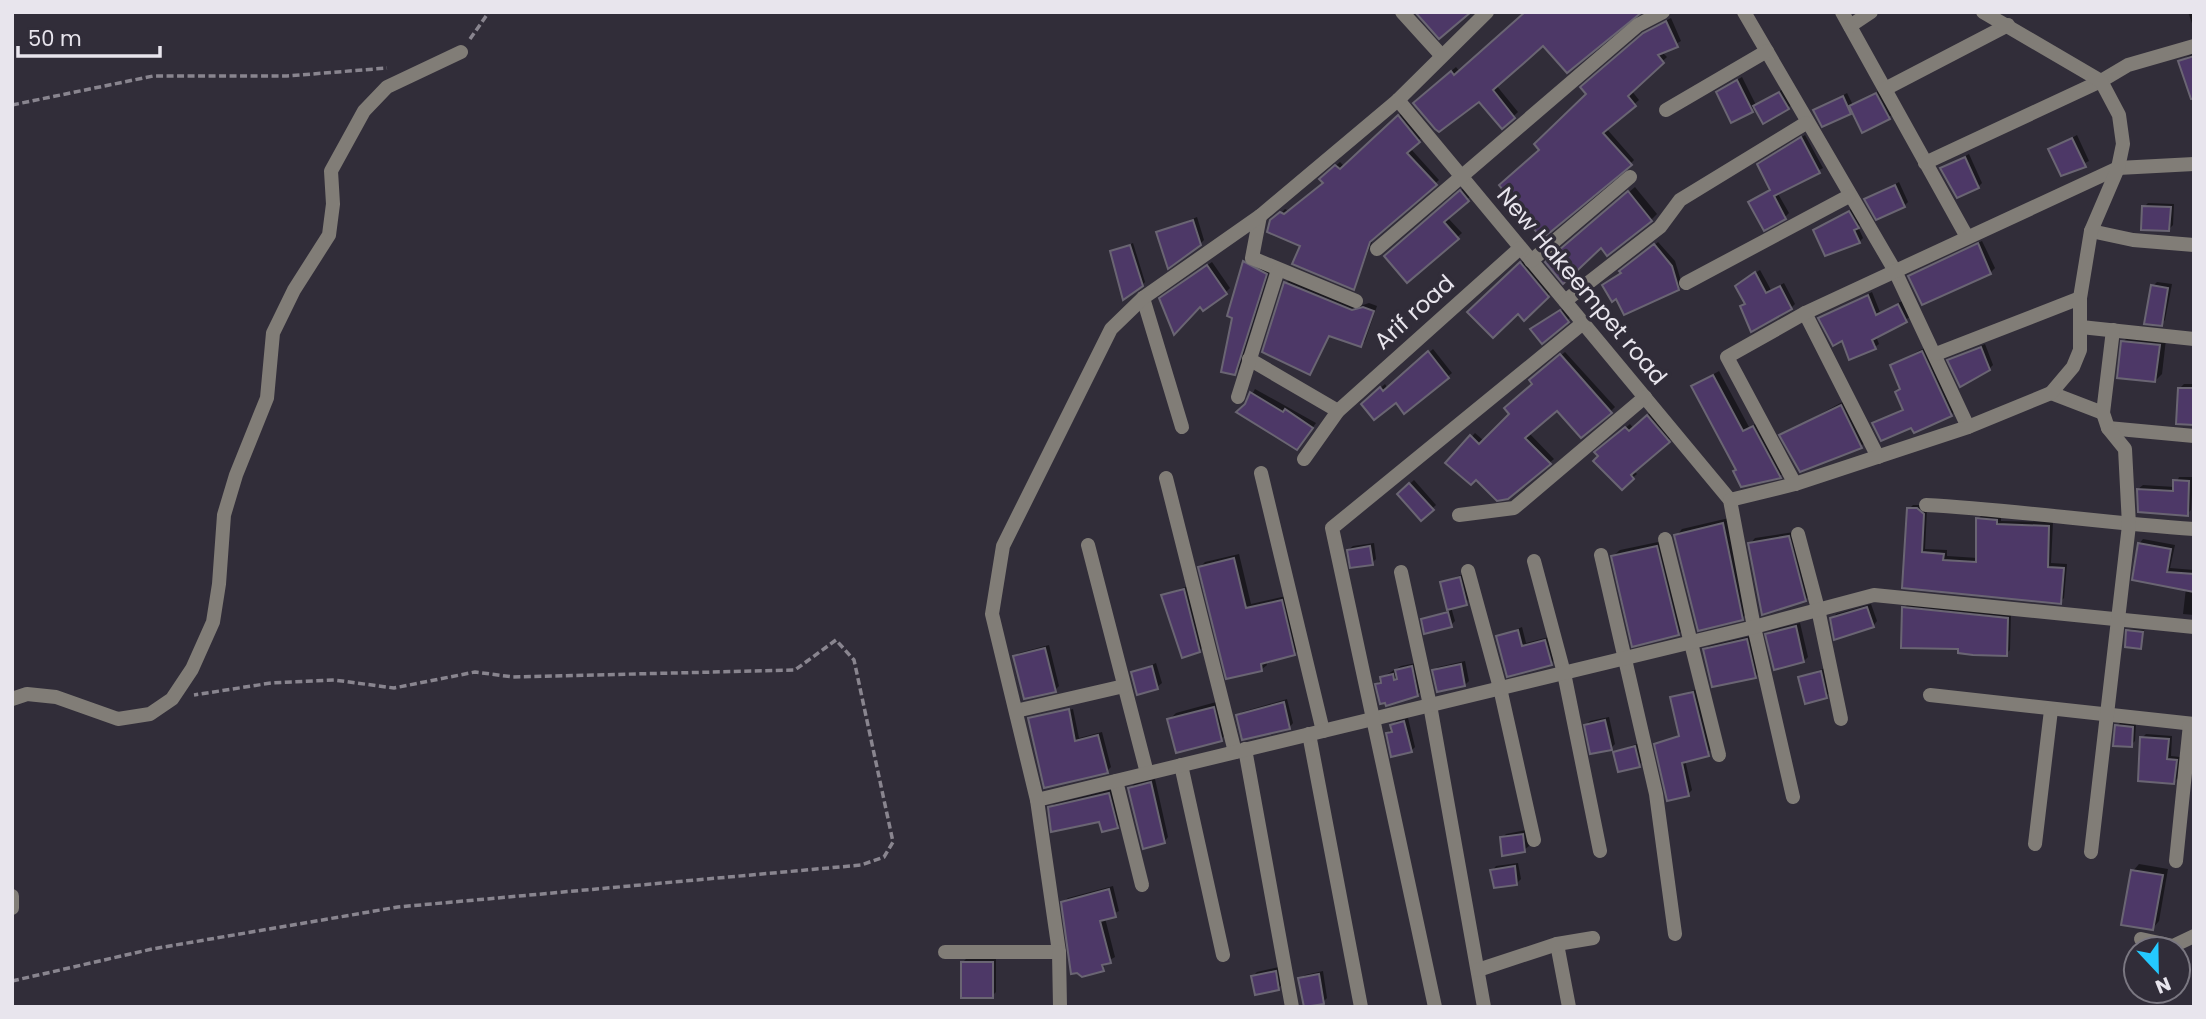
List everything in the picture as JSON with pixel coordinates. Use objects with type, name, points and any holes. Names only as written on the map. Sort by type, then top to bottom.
[{"type":"street","points":[[1402,12],[1441,55]]},
{"type":"street","points":[[1060,1007],[1059,952],[1037,800],[992,614],[1003,546],[1111,329],[1143,298],[1260,216],[1398,100],[1487,12]]},
{"type":"street","points":[[1377,249],[1638,25],[1662,12]]},
{"type":"street","points":[[1744,12],[1806,123],[1895,271],[1968,427]]},
{"type":"street","points":[[1842,12],[1967,237]]},
{"type":"street","points":[[1850,26],[1871,12]]},
{"type":"street","points":[[1793,797],[1754,627],[1732,512],[1795,484],[1968,427],[2051,393],[2073,367],[2080,350],[2084,327],[2080,298],[2097,232],[2125,168],[2119,115],[2104,79],[1983,12]]},
{"type":"street","points":[[1885,89],[2008,25]]},
{"type":"street","points":[[1926,163],[2104,79],[2128,65],[2194,46]]},
{"type":"street","points":[[1666,110],[1767,51]]},
{"type":"street","points":[[12,699],[27,694],[56,697],[118,719],[149,713],[172,699],[192,668],[213,622],[224,515],[236,475],[267,398],[273,332],[294,290],[329,235],[333,204],[331,171],[365,111],[387,87],[461,52]]},
{"type":"street","name":"New Hakeempet road","points":[[1398,100],[1644,397],[1732,512]]},
{"type":"street","points":[[1565,301],[1660,227],[1679,200],[1806,123]]},
{"type":"street","points":[[1795,484],[1727,357],[1805,313],[1967,237],[2125,168],[2194,164]]},
{"type":"street","points":[[1531,261],[1630,177]]},
{"type":"street","points":[[1686,283],[1850,196]]},
{"type":"street","points":[[1260,216],[1252,258],[1356,301]]},
{"type":"street","points":[[2097,232],[2133,240],[2194,245]]},
{"type":"street","name":"Arif road","points":[[1304,459],[1338,411],[1520,248]]},
{"type":"street","points":[[1238,397],[1278,270]]},
{"type":"street","points":[[1143,298],[1182,427]]},
{"type":"street","points":[[1936,354],[2080,298]]},
{"type":"street","points":[[1805,313],[1878,457]]},
{"type":"street","points":[[1435,1007],[1332,528],[1583,323]]},
{"type":"street","points":[[2084,327],[2194,339]]},
{"type":"street","points":[[2091,852],[2129,525],[2125,449],[2108,428],[2103,413],[2109,330]]},
{"type":"street","points":[[1249,359],[1338,411]]},
{"type":"street","points":[[2051,393],[2103,413]]},
{"type":"street","points":[[1459,515],[1514,508],[1644,397]]},
{"type":"street","points":[[2108,428],[2194,436]]},
{"type":"street","points":[[1261,473],[1316,733],[1361,1007]]},
{"type":"street","points":[[1166,478],[1240,751],[1292,1007]]},
{"type":"street","points":[[1926,505],[2018,510],[2129,525],[2194,529]]},
{"type":"street","points":[[1798,534],[1818,608],[1841,719]]},
{"type":"street","points":[[1665,539],[1719,755]]},
{"type":"street","points":[[1088,545],[1147,773]]},
{"type":"street","points":[[1601,555],[1656,794],[1675,934]]},
{"type":"street","points":[[1534,561],[1564,673],[1600,851]]},
{"type":"street","points":[[1468,571],[1500,688],[1534,840]]},
{"type":"street","points":[[1401,572],[1430,705],[1484,1007]]},
{"type":"street","points":[[1037,800],[1689,643],[1874,595],[2194,627]]},
{"type":"street","points":[[1016,711],[1124,686]]},
{"type":"street","points":[[1930,695],[2106,717],[2192,724],[2176,861]]},
{"type":"street","points":[[2035,844],[2051,710]]},
{"type":"street","points":[[1181,765],[1223,955]]},
{"type":"street","points":[[1116,780],[1142,885]]},
{"type":"street","points":[[12,896],[12,908]]},
{"type":"street","points":[[1478,970],[1557,944],[1593,938]]},
{"type":"street","points":[[1557,944],[1569,1007]]},
{"type":"street","points":[[945,952],[1059,952]]},
{"type":"path","points":[[461,52],[489,12]]},
{"type":"path","points":[[12,105],[153,76],[287,76],[398,65]]},
{"type":"path","points":[[12,981],[152,949],[398,907],[862,865],[884,857],[893,842],[854,660],[836,640],[795,670],[513,677],[475,672],[394,688],[334,680],[271,683],[172,699]]},
{"type":"building","points":[[1415,12],[1471,12],[1439,39]]},
{"type":"building","points":[[1525,12],[1642,12],[1567,73],[1543,46],[1493,90],[1515,118],[1502,129],[1479,102],[1439,132],[1413,103],[1451,71],[1454,75]]},
{"type":"building","points":[[1666,21],[1678,47],[1658,55],[1664,63],[1628,96],[1636,106],[1603,133],[1632,165],[1542,239],[1499,185],[1539,150],[1534,144],[1586,94],[1580,87],[1643,33]]},
{"type":"building","points":[[2194,56],[2194,99],[2191,99],[2178,61]]},
{"type":"building","points":[[1737,80],[1753,112],[1731,123],[1716,92]]},
{"type":"building","points":[[1779,92],[1789,109],[1763,124],[1753,106]]},
{"type":"building","points":[[1876,93],[1890,119],[1862,133],[1849,106]]},
{"type":"building","points":[[1843,96],[1851,114],[1822,127],[1813,110]]},
{"type":"building","points":[[1398,115],[1420,142],[1407,153],[1437,185],[1370,242],[1354,290],[1292,264],[1300,246],[1267,232],[1270,220],[1280,212],[1284,214],[1323,183],[1319,179],[1335,165],[1340,169]]},
{"type":"building","points":[[1801,137],[1820,173],[1774,196],[1786,219],[1764,231],[1748,202],[1770,190],[1757,164]]},
{"type":"building","points":[[2072,138],[2086,167],[2061,176],[2048,149]]},
{"type":"building","points":[[1965,157],[1979,188],[1957,198],[1940,168]]},
{"type":"building","points":[[1895,185],[1905,207],[1876,220],[1864,199]]},
{"type":"building","points":[[1460,190],[1469,201],[1444,222],[1459,239],[1407,283],[1384,256]]},
{"type":"building","points":[[1628,191],[1652,221],[1607,256],[1601,248],[1563,284],[1545,262]]},
{"type":"building","points":[[2142,206],[2171,207],[2169,231],[2141,230]]},
{"type":"building","points":[[1849,211],[1859,228],[1854,230],[1860,243],[1825,256],[1813,230]]},
{"type":"building","points":[[1193,220],[1201,245],[1168,269],[1156,232]]},
{"type":"building","points":[[1978,243],[1991,274],[1922,305],[1908,276]]},
{"type":"building","points":[[1654,244],[1672,266],[1679,290],[1624,315],[1616,299],[1612,302],[1602,285],[1621,273],[1619,271]]},
{"type":"building","points":[[1130,245],[1143,286],[1123,300],[1110,251]]},
{"type":"building","points":[[1243,261],[1267,274],[1235,375],[1221,372],[1232,318],[1227,316]]},
{"type":"building","points":[[1520,262],[1549,297],[1524,321],[1518,314],[1493,338],[1467,312]]},
{"type":"building","points":[[1207,265],[1227,294],[1203,311],[1200,307],[1174,335],[1159,298]]},
{"type":"building","points":[[1755,272],[1766,293],[1780,286],[1792,309],[1751,332],[1740,306],[1745,304],[1735,286]]},
{"type":"building","points":[[1284,282],[1352,310],[1363,307],[1374,311],[1361,347],[1329,336],[1310,375],[1262,352]]},
{"type":"building","points":[[2151,285],[2168,288],[2162,326],[2144,324]]},
{"type":"building","points":[[1868,295],[1876,315],[1898,304],[1907,322],[1872,340],[1876,349],[1849,360],[1842,341],[1833,346],[1818,318]]},
{"type":"building","points":[[1560,310],[1569,322],[1542,344],[1530,329]]},
{"type":"building","points":[[2121,341],[2160,345],[2155,382],[2117,378]]},
{"type":"building","points":[[1981,347],[1990,370],[1960,387],[1947,360]]},
{"type":"building","points":[[1428,351],[1449,378],[1404,414],[1396,403],[1374,420],[1361,404],[1380,387],[1383,391]]},
{"type":"building","points":[[1922,351],[1952,416],[1914,433],[1911,428],[1881,441],[1872,423],[1903,410],[1895,392],[1900,389],[1890,365]]},
{"type":"building","points":[[1560,354],[1612,413],[1581,438],[1557,411],[1525,438],[1551,464],[1508,499],[1497,501],[1476,480],[1471,485],[1445,463],[1470,435],[1479,444],[1509,414],[1504,408],[1532,384],[1529,380]]},
{"type":"building","points":[[1713,375],[1743,431],[1753,426],[1781,478],[1741,487],[1733,471],[1736,470],[1691,386]]},
{"type":"building","points":[[2178,388],[2194,388],[2194,425],[2176,424]]},
{"type":"building","points":[[1250,392],[1283,412],[1285,409],[1313,428],[1297,450],[1236,412],[1245,404]]},
{"type":"building","points":[[1841,405],[1862,448],[1800,472],[1779,435]]},
{"type":"building","points":[[1647,415],[1670,442],[1631,475],[1634,479],[1622,490],[1593,461],[1598,456],[1594,452],[1625,427],[1629,431]]},
{"type":"building","points":[[2173,480],[2189,481],[2188,516],[2138,512],[2137,489],[2173,491]]},
{"type":"building","points":[[1409,483],[1434,510],[1421,521],[1397,494]]},
{"type":"building","points":[[1907,508],[1917,508],[1924,514],[1922,552],[1944,554],[1943,560],[1976,562],[1976,518],[1997,520],[1997,524],[2049,526],[2048,567],[2064,568],[2061,604],[1902,588]]},
{"type":"building","points":[[1723,523],[1743,620],[1698,631],[1674,535]]},
{"type":"building","points":[[1789,536],[1806,601],[1762,615],[1748,543]]},
{"type":"building","points":[[2138,543],[2171,549],[2167,572],[2194,574],[2194,592],[2132,580]]},
{"type":"building","points":[[1370,546],[1373,565],[1350,568],[1347,550]]},
{"type":"building","points":[[1657,546],[1679,635],[1632,647],[1611,556]]},
{"type":"building","points":[[1234,558],[1246,608],[1282,600],[1295,655],[1261,664],[1262,671],[1226,679],[1198,567]]},
{"type":"building","points":[[1460,577],[1467,605],[1447,610],[1440,582]]},
{"type":"building","points":[[1184,589],[1200,652],[1182,658],[1161,595]]},
{"type":"building","points":[[1867,607],[1874,627],[1834,640],[1830,618]]},
{"type":"building","points":[[1902,607],[2008,618],[2007,656],[1958,653],[1958,649],[1901,648]]},
{"type":"building","points":[[1448,612],[1452,627],[1424,634],[1421,619]]},
{"type":"building","points":[[1796,626],[1804,662],[1774,670],[1765,634]]},
{"type":"building","points":[[1518,630],[1522,646],[1545,640],[1552,665],[1507,677],[1496,636]]},
{"type":"building","points":[[2126,630],[2143,632],[2141,649],[2125,647]]},
{"type":"building","points":[[1747,639],[1756,678],[1712,687],[1703,649]]},
{"type":"building","points":[[1045,648],[1056,692],[1024,699],[1013,656]]},
{"type":"building","points":[[1461,664],[1465,686],[1437,692],[1432,670]]},
{"type":"building","points":[[1152,666],[1158,689],[1137,695],[1131,672]]},
{"type":"building","points":[[1412,666],[1418,696],[1386,706],[1385,703],[1380,704],[1375,684],[1381,683],[1380,677],[1393,674],[1394,680],[1397,679],[1395,670]]},
{"type":"building","points":[[1821,671],[1827,698],[1805,704],[1798,677]]},
{"type":"building","points":[[1693,692],[1709,756],[1682,763],[1689,796],[1667,801],[1654,744],[1679,736],[1670,697]]},
{"type":"building","points":[[1284,702],[1290,729],[1242,740],[1236,715]]},
{"type":"building","points":[[1214,707],[1222,741],[1176,753],[1167,719]]},
{"type":"building","points":[[1069,709],[1075,741],[1098,735],[1108,773],[1044,788],[1028,718]]},
{"type":"building","points":[[1605,720],[1612,750],[1590,754],[1584,725]]},
{"type":"building","points":[[1404,721],[1412,752],[1391,757],[1386,733],[1392,732],[1390,725]]},
{"type":"building","points":[[2115,725],[2133,727],[2132,747],[2113,746]]},
{"type":"building","points":[[2140,737],[2169,739],[2167,759],[2177,760],[2174,784],[2138,781]]},
{"type":"building","points":[[1635,746],[1640,767],[1618,772],[1613,752]]},
{"type":"building","points":[[1151,782],[1165,843],[1143,849],[1128,788]]},
{"type":"building","points":[[1109,793],[1118,828],[1102,832],[1099,822],[1051,832],[1048,807]]},
{"type":"building","points":[[1523,834],[1525,852],[1502,856],[1500,837]]},
{"type":"building","points":[[1515,866],[1517,885],[1494,888],[1490,870]]},
{"type":"building","points":[[2131,870],[2163,875],[2153,930],[2121,925]]},
{"type":"building","points":[[1109,889],[1116,917],[1100,921],[1111,963],[1102,965],[1104,971],[1082,977],[1077,973],[1071,974],[1061,902]]},
{"type":"building","points":[[961,962],[993,962],[993,998],[961,998]]},
{"type":"building","points":[[1276,971],[1279,990],[1255,995],[1251,976]]},
{"type":"building","points":[[1319,974],[1324,1004],[1304,1007],[1298,978]]}]
